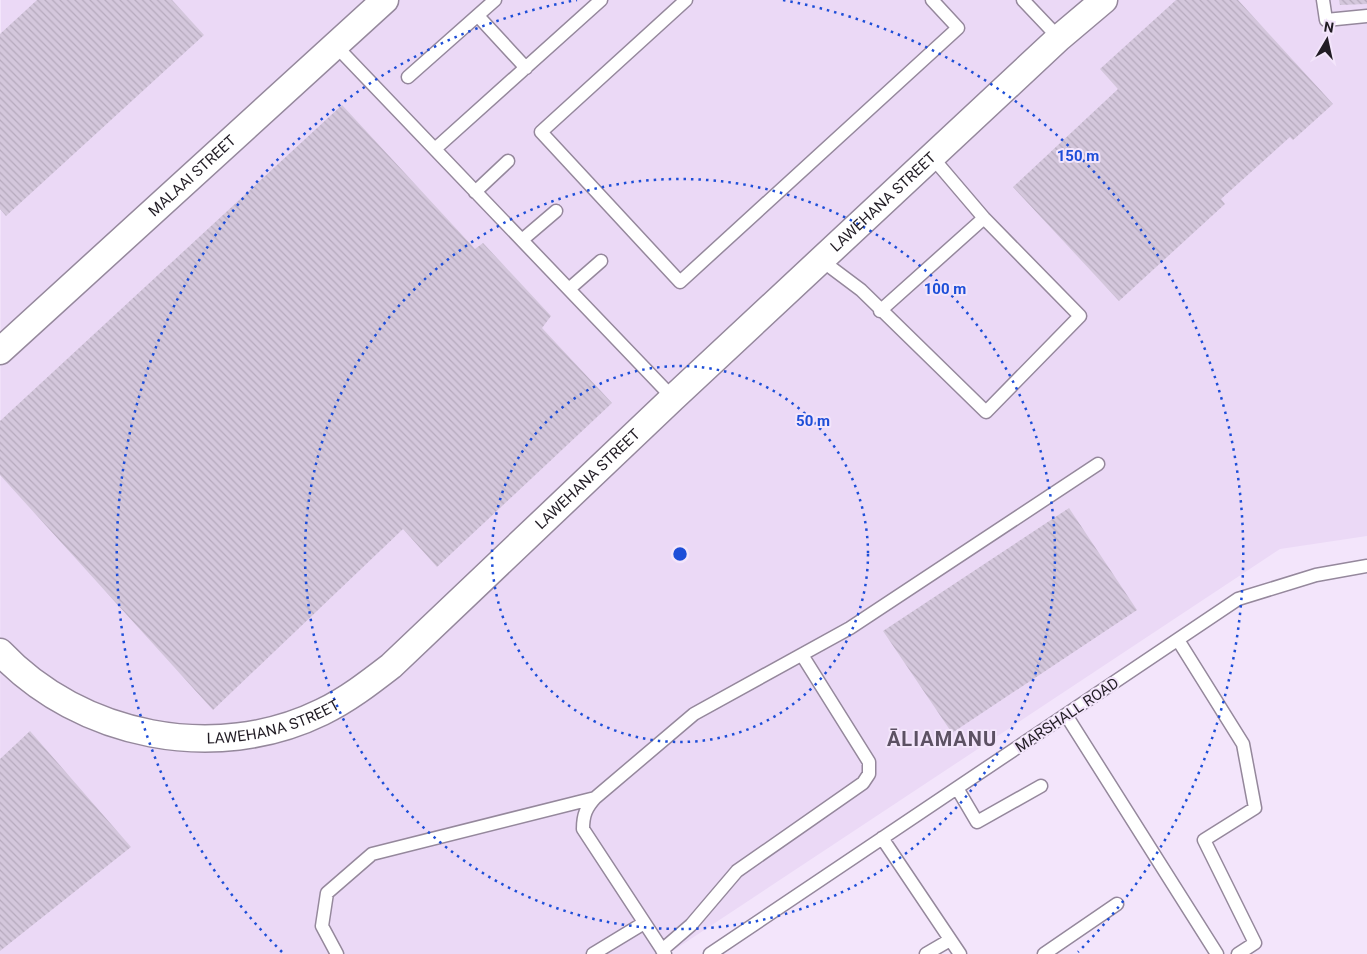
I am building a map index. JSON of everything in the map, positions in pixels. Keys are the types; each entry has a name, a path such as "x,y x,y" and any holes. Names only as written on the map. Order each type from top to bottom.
{"street":[{"name":"MALAAI STREET","path":"0,351 385,0"},
{"name":"LAWEHANA STREET","path":"0,652 38,685 74,708 114,724 154,735 197,739 240,737 281,728 321,713 358,692 391,666 673,398 1059,38 1104,0"}],"lane":[{"path":"408,77 495,0"},
{"path":"435,149 602,0"},
{"path":"686,0 542,132 680,282 958,28 932,0"},
{"path":"1323,0 1326,20 1367,16"},
{"path":"1026,1 1059,38"},
{"path":"478,16 526,68"},
{"path":"335,45 673,398"},
{"path":"821,260 861,290 880,311 986,412 1080,316 984,218 932,157"},
{"path":"475,192 508,161"},
{"path":"522,240 556,211"},
{"path":"880,311 984,218"},
{"path":"569,289 600,261"},
{"path":"802,655 870,762 869,774 864,783 737,870 691,925 664,952 583,829 583,816 587,807 595,798 694,714 850,628 1098,464"},
{"name":"MARSHALL ROAD","path":"710,954 1238,599 1316,575 1367,566"},
{"path":"1178,640 1243,744 1255,808 1204,840 1255,943 1238,954"},
{"path":"1066,715 1217,954"},
{"path":"957,788 977,822 1041,786"},
{"path":"337,954 322,926 327,893 372,854 595,798"},
{"path":"882,838 960,954"},
{"path":"1044,954 1116,904"},
{"path":"594,954 644,923"},
{"path":"926,954 950,940"}],"shaded area":[{"path":"1,0 1367,0 1367,536 1280,549 668,954 0,954"}],"building":[{"path":"37,0 172,0 204,35 6,216 0,209 0,34"},
{"path":"1176,0 1238,0 1333,104 1293,140 1290,137 1221,199 1225,204 1119,301 1013,187 1118,89 1100,69"},
{"path":"1339,0 1367,0 1367,4 1340,5"},
{"path":"342,105 475,249 483,243 551,316 542,328 612,403 437,567 403,529 213,710 0,475 0,421"},
{"path":"1069,508 1137,610 952,733 883,631"},
{"path":"30,731 131,847 0,951 0,759"}],"district":[{"name":"ĀLIAMANU","path":"942,739"}]}
